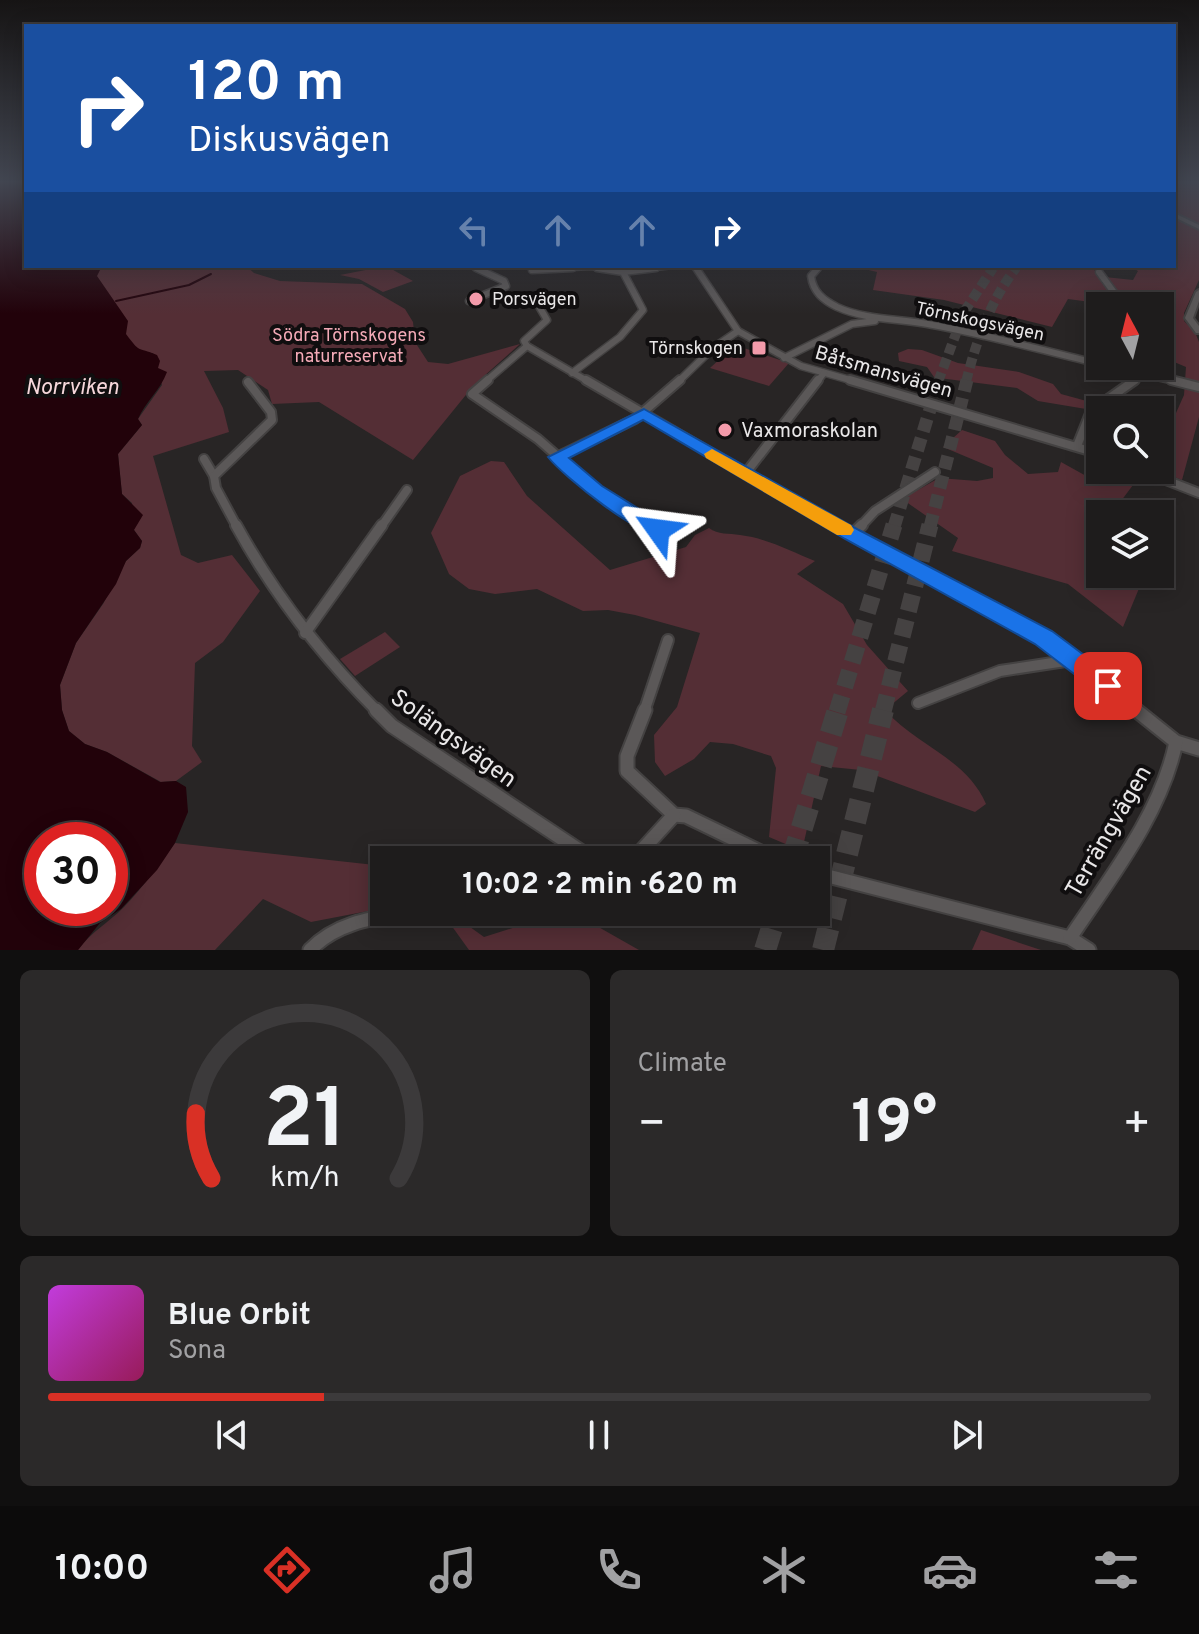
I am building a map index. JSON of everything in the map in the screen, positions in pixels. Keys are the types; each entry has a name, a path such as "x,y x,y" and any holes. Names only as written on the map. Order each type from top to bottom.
{"street":[{"path":"469,301 506,286 504,281 476,268"},
{"path":"532,270 571,268"},
{"path":"597,268 623,272 656,268"},
{"name":"Båtsmansvägen","path":"696,268 738,331 784,358 824,373 1086,449"},
{"name":"Törnskogsvägen","path":"818,268 811,276 812,286 823,298 853,313 887,321 922,323 1086,361"},
{"path":"572,373 637,322 643,310 623,272"},
{"path":"1099,272 1114,292"},
{"path":"1199,292 1189,318 1199,331"},
{"path":"537,303 547,320 524,341 527,346 852,535 1034,632 1073,659 1176,742 1199,749"},
{"path":"852,324 853,313"},
{"path":"784,358 852,324 887,321"},
{"path":"557,457 644,413 688,375 705,355 738,331"},
{"path":"527,346 500,366 472,394 538,439 596,490 658,530"},
{"path":"745,474 824,373"},
{"path":"1174,379 1199,387"},
{"path":"1077,446 1091,411 1131,380"},
{"path":"214,476 272,420 271,412 248,382"},
{"name":"Solängsvägen","path":"204,459 214,476 216,488 262,572 331,665 392,726 572,846"},
{"path":"852,535 906,488 935,472"},
{"path":"1174,483 1199,493"},
{"path":"305,633 407,490"},
{"path":"668,640 658,678 625,764 627,771 674,815 686,816 748,846"},
{"path":"918,703 1000,671 1073,659"},
{"name":"Terrängvägen","path":"1070,938 1136,834 1175,757 1176,742"},
{"path":"646,846 674,815"},
{"path":"830,877 1070,938 1089,950"},
{"path":"310,950 320,937 341,927 370,921"}],"green space":[{"path":"1176,225 1199,225 1199,280 1184,313 1184,321 1195,332 1199,342 1199,417 1182,480 1174,477 1174,418 1184,395 1186,367 1174,362 1174,292 1086,292 1086,301 1068,299 1052,327 944,300 873,290 877,272 860,268 1091,268 1105,277 1133,280 1138,271 1133,268 1176,268"},
{"name":"Södra Törnskogens naturreservat","path":"75,268 248,268 254,273 280,281 362,284 405,309 413,322 415,342 428,362 448,364 520,344 474,385 413,460 319,402 272,404 268,390 238,370 204,371 223,408 229,432 153,456 181,555 198,563 232,555 260,591 223,642 195,663 192,746 202,762 176,781 161,782 107,752 85,744 69,731 62,710 60,685 76,643 103,604 126,561 140,548 142,541 134,530 132,503 122,494 118,454 142,425 138,419 162,385 153,353 86,354"},
{"path":"390,268 413,281 383,292 359,279 340,275"},
{"path":"734,346 789,363 769,386 710,368"},
{"path":"908,349 922,350 958,363 1019,372 1053,384 1061,394 1086,401 1086,409 1038,401 1017,388 934,377 927,367 899,361 898,353"},
{"path":"962,430 995,441 1005,455 1028,474 1058,472 1061,462 1086,476 1086,484 1133,485 1122,500 1086,500 1086,588 1139,588 1123,627 1068,584 952,551 958,538 902,499 939,478 977,481 993,478 993,468 943,447"},
{"path":"491,461 504,462 527,496 610,570 686,547 695,535 709,528 720,533 759,539 815,561 797,574 843,604 867,645 908,691 885,710 967,775 986,804 975,812 861,770 821,766 803,846 790,846 769,837 776,768 771,756 733,744 710,742 694,759 665,776 655,762 654,735 677,707 700,633 635,615 608,610 583,611 537,589 495,594 469,589 449,574 431,533 460,476"},
{"path":"385,632 400,647 355,676 340,659"},
{"path":"175,843 370,864 370,911 311,922 263,899 215,950 78,950 103,926 128,926 128,902"},
{"path":"452,926 469,926 484,937 519,926 597,926 639,950 469,950"},
{"path":"981,930 1041,950 972,950"}],"water":[{"name":"Norrviken","path":"0,225 24,225 24,268 101,268 97,276 128,321 126,334 137,347 157,355 160,361 158,368 167,372 138,419 142,425 118,454 122,494 143,515 134,530 142,541 140,548 126,561 116,584 76,643 60,685 62,710 69,731 85,744 107,752 160,782 176,781 186,787 188,812 175,843 157,870 128,901 128,822 24,822 24,926 98,926 78,950 0,950"}],"waterway":[{"path":"116,301 189,285 211,274"}],"tunnel":[{"path":"938,382 964,312 993,268"},
{"path":"966,382 985,322 1016,268"},
{"path":"894,527 939,380"},
{"path":"930,527 967,380"},
{"path":"837,712 894,525"},
{"path":"883,712 930,525"},
{"path":"796,846 838,710"},
{"path":"823,950 883,710"},
{"path":"765,950 773,926"}],"slow traffic":[{"path":"712,454 844,530"}],"place":[{"name":"Porsvägen","path":"476,299"},
{"name":"Törnskogen","path":"759,348"},
{"name":"Vaxmoraskolan","path":"725,430"}],"route":[{"path":"658,530 596,490 557,457 644,413 852,535 1043,638 1108,686"}]}
